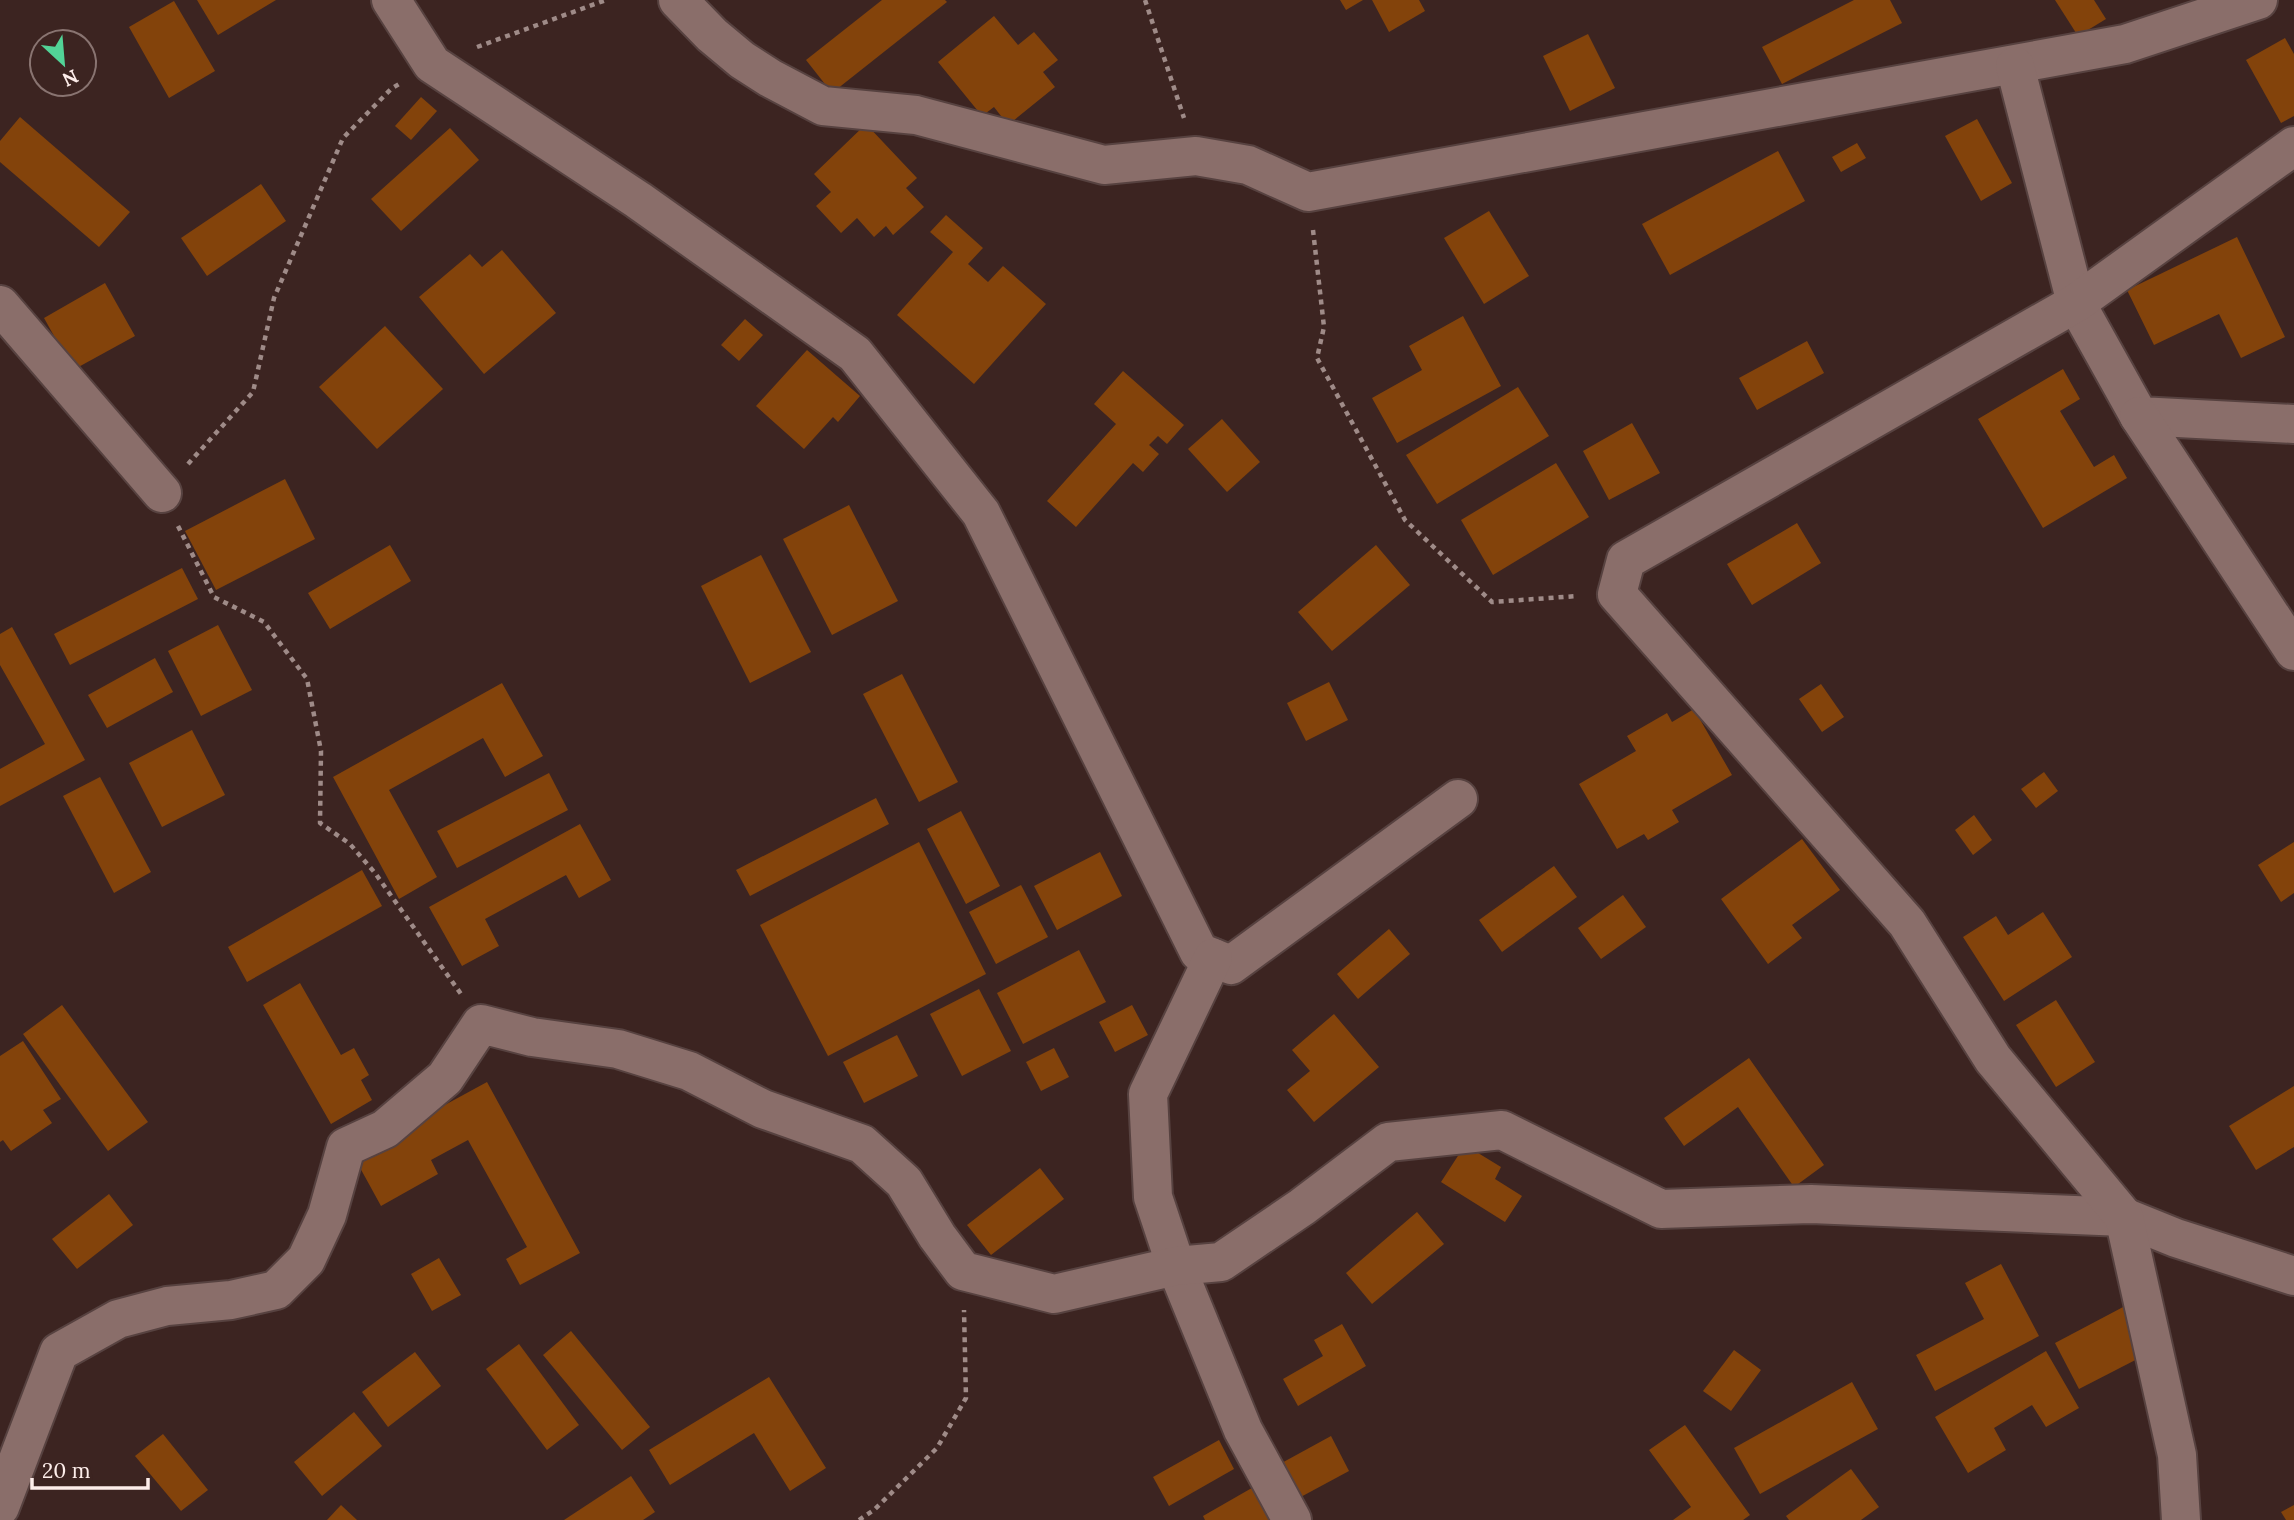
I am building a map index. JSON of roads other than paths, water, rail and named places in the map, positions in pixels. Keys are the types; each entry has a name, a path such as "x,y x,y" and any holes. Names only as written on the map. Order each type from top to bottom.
{"street":[{"path":"391,0 432,64 638,200 855,354 981,513 1199,952 1231,965 1458,799"},
{"path":"678,0 712,35 742,60 823,106 916,115 1104,165 1196,156 1248,165 1308,192 2125,44 2258,0"},
{"path":"2015,66 2076,303 2139,416 2294,651"},
{"path":"2181,1520 2177,1455 2124,1217 1993,1059 1907,923 1617,594 1626,560 2076,303 2294,146"},
{"path":"0,304 162,493"},
{"path":"2139,416 2294,424"},
{"path":"1213,958 1148,1094 1153,1197 1176,1266 1243,1430 1292,1520"},
{"path":"0,1507 59,1352 118,1320 167,1306 231,1300 276,1290 306,1260 327,1215 346,1147 385,1129 445,1078 481,1024 532,1037 618,1049 642,1056 689,1072 763,1109 862,1144 904,1182 937,1236 963,1271 1054,1294 1176,1266 1221,1262 1302,1207 1388,1142 1502,1130 1661,1209 1811,1204 2124,1217 2176,1238 2294,1276"}]}
